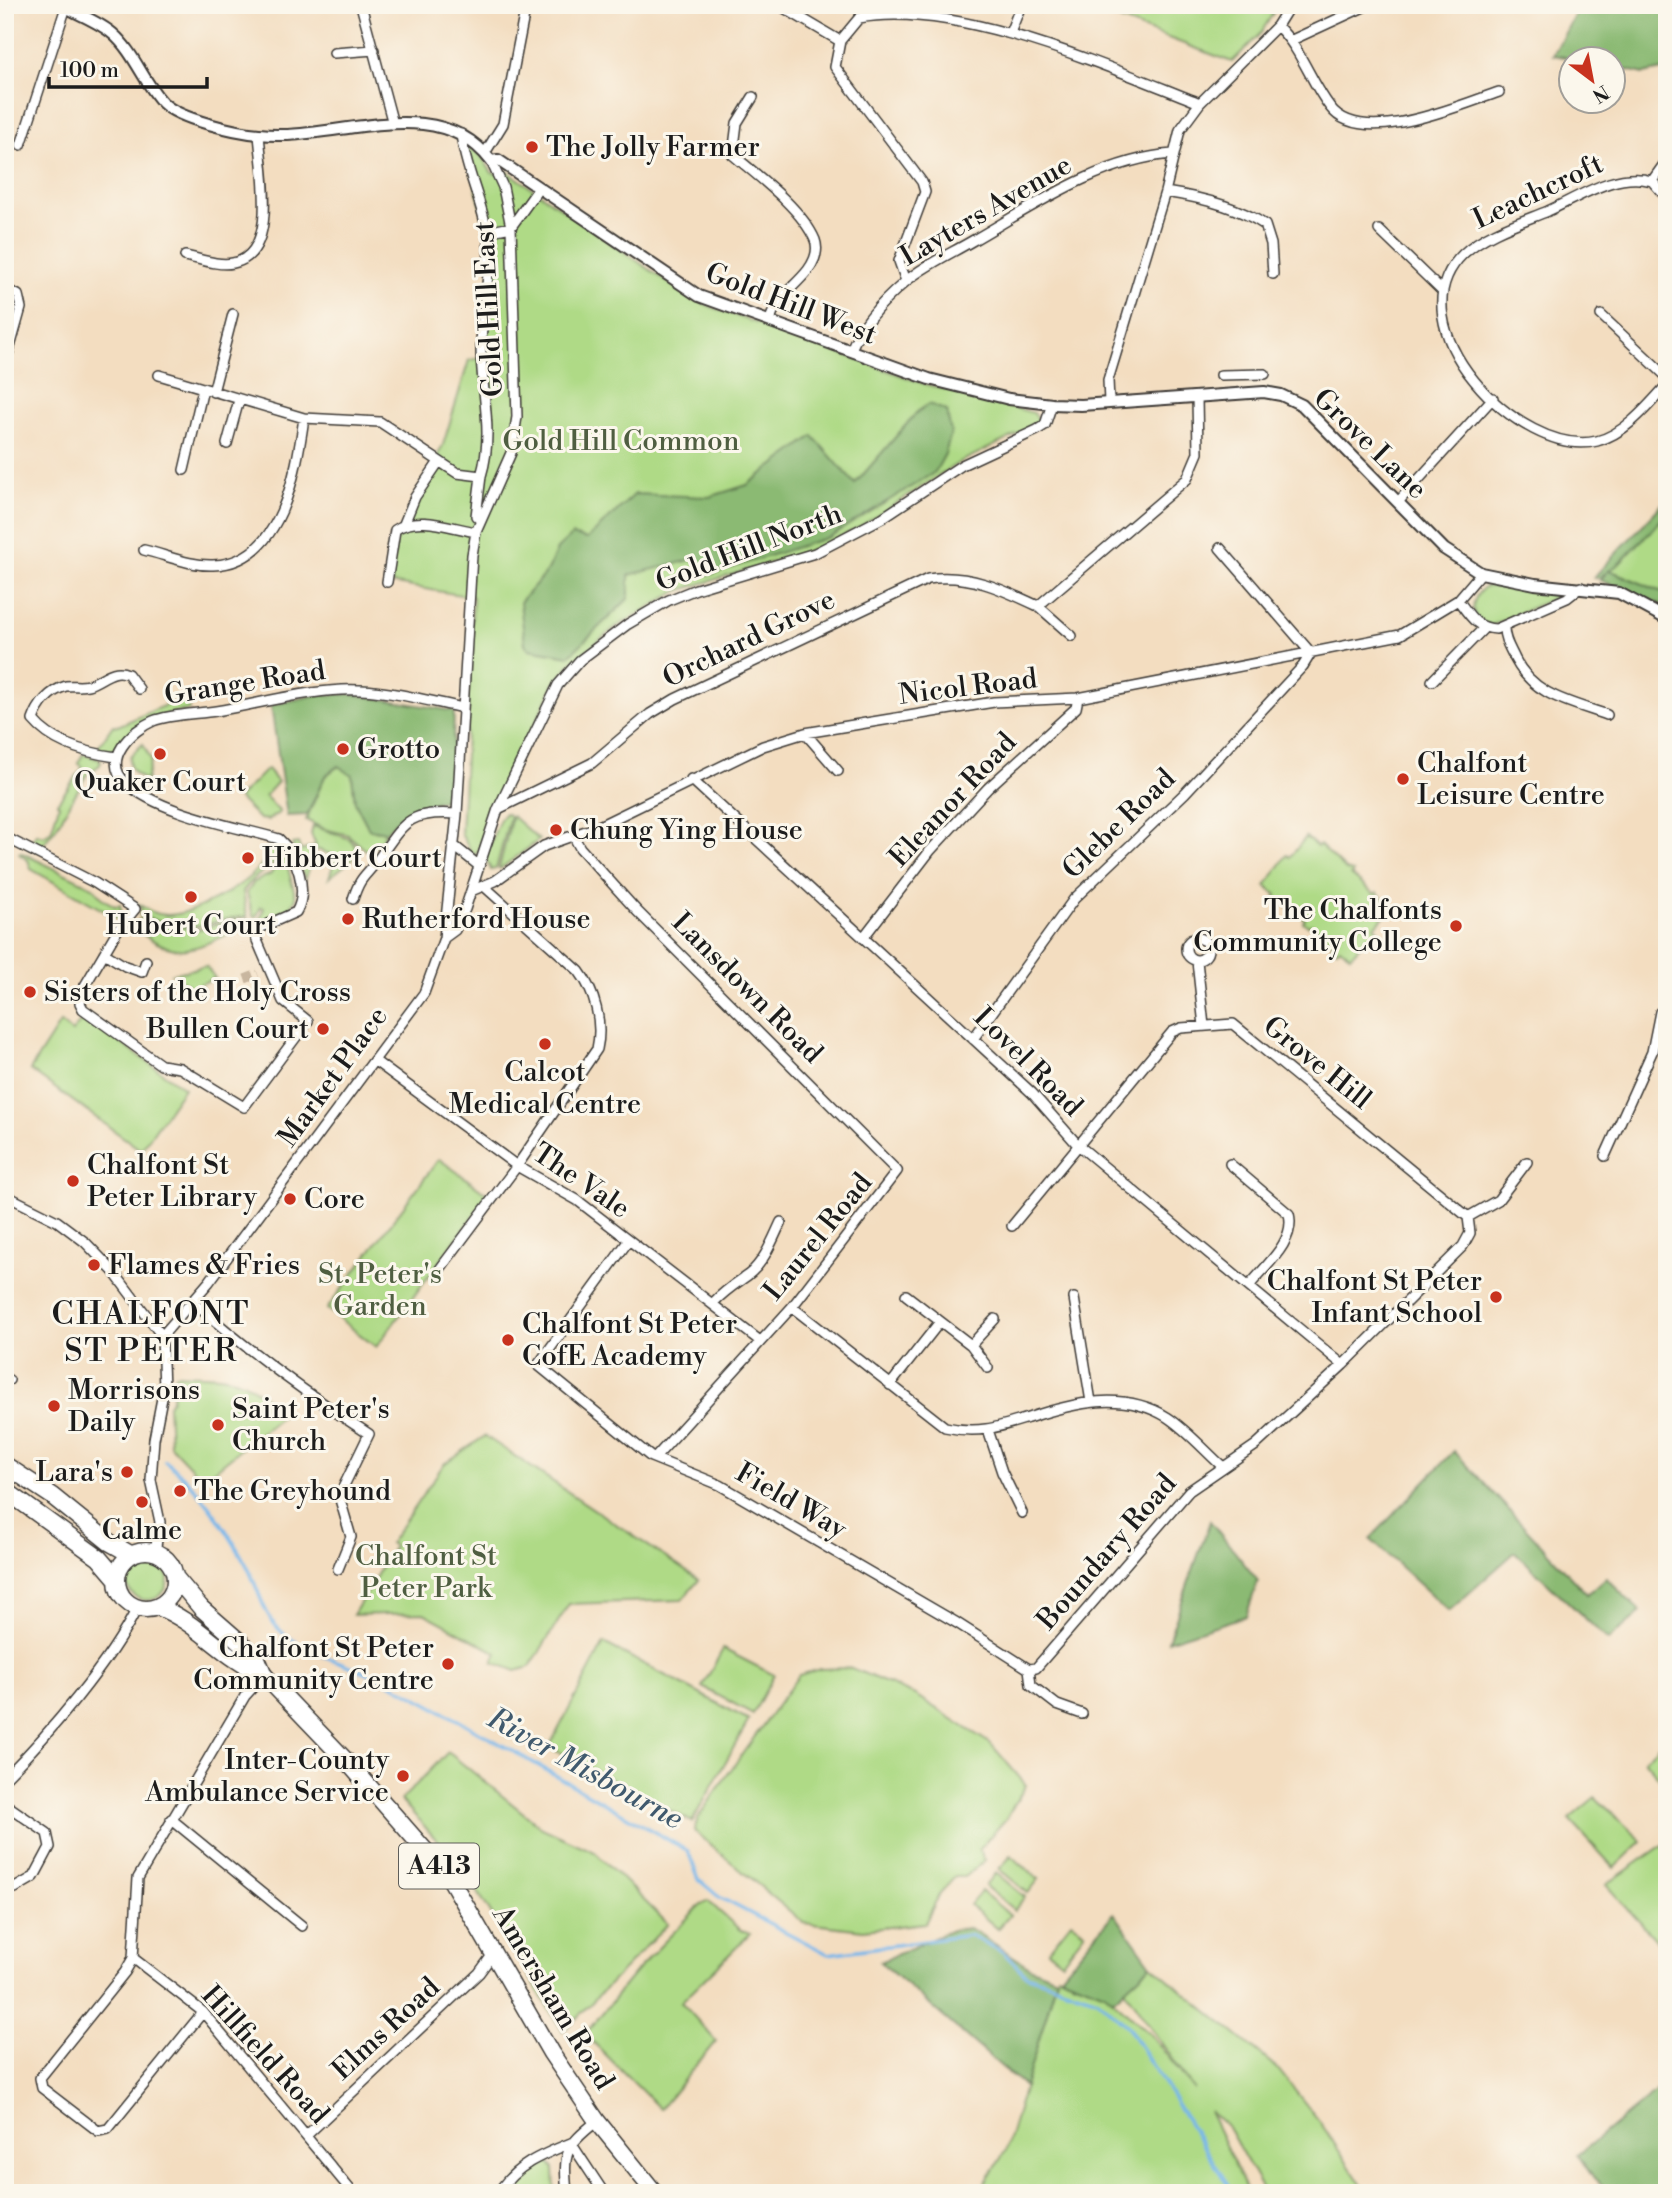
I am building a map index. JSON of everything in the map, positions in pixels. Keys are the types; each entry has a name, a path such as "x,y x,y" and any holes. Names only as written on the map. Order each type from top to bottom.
{"highway":[{"path":"5,1465 52,1496 109,1542 132,1555 155,1552"},
{"path":"5,1490 99,1558 117,1578 122,1596 137,1608 158,1606 172,1594 175,1577"},
{"name":"A413","path":"155,1552 169,1561 175,1577"},
{"path":"117,1578 119,1569 132,1555"},
{"name":"Amersham Road","path":"175,1577 201,1608 256,1656 264,1675 352,1767 451,1880 551,2053 597,2121 655,2193"},
{"name":"Amersham Road","path":"158,1606 183,1618 245,1668 264,1675"}],"street":[{"path":"361,5 393,124"},
{"path":"488,157 503,124 526,5"},
{"path":"779,5 840,41"},
{"path":"1010,33 1021,5"},
{"path":"1109,402 1108,380 1165,192 1172,154 1180,130 1200,103 1276,26 1290,5"},
{"path":"1292,40 1368,5"},
{"path":"21,145 64,6 113,34 164,104 190,118 259,134 317,134 393,124 434,125 461,134"},
{"path":"906,281 899,261 922,206 925,192 922,182 835,67 840,41 852,23 868,15 945,15 965,18 1200,103"},
{"path":"1276,26 1292,40 1312,80 1332,111 1364,126 1403,123 1499,92"},
{"path":"334,53 374,50"},
{"path":"753,97 737,123 733,155 794,212 815,241 817,251 807,271 781,297 770,321"},
{"path":"185,256 222,264 237,262 257,247 264,217 259,134"},
{"name":"Gold Hill West","path":"461,134 488,157 498,160 699,296 929,379 1009,399 1052,404 1109,402"},
{"name":"Gold Hill East","path":"461,134 486,232 490,273 482,317 481,348 489,424 488,452 481,476 476,516 480,520"},
{"name":"Layters Avenue","path":"851,350 868,320 906,281 1084,180 1172,154"},
{"name":"Gold Hill East","path":"444,938 457,814 470,578 476,532 505,470 515,436 517,407 511,227 502,187 488,157"},
{"path":"1667,160 1652,181 1667,198"},
{"name":"Leachcroft","path":"1652,181 1622,178 1488,238 1462,255 1443,292 1440,314 1450,343 1464,369 1510,414 1544,433 1567,440 1594,442 1627,425 1667,385"},
{"path":"486,232 511,227 539,188"},
{"path":"1165,192 1233,210 1265,225 1271,244 1273,274"},
{"path":"1379,230 1443,292"},
{"path":"5,289 18,295 21,308 5,365"},
{"path":"213,392 233,314"},
{"path":"1601,315 1667,377"},
{"path":"1221,375 1265,374"},
{"path":"159,375 304,418 380,422 438,463 457,473 481,476 505,470"},
{"path":"1238,376 1240,393"},
{"path":"184,470 203,389"},
{"name":"Grove Lane","path":"1109,402 1240,393 1281,395 1302,405 1444,548 1480,573 1503,580 1619,593 1667,619"},
{"path":"1038,606 1187,479 1198,453 1197,397"},
{"path":"1398,502 1493,398"},
{"path":"228,444 239,400"},
{"name":"Gold Hill North","path":"444,938 455,930 498,809 558,685 580,660 649,611 696,589 816,553 849,537 962,465 1045,425 1052,404"},
{"path":"145,550 212,565 246,557 261,546 282,508 300,449 304,418"},
{"path":"404,524 415,498 438,463"},
{"path":"387,582 395,530 404,524 426,523 476,532"},
{"path":"1220,548 1311,653"},
{"name":"Nicol Road","path":"471,891 485,887 534,851 574,837 763,746 805,733 994,702 1078,698 1400,635 1458,600 1480,573"},
{"name":"Orchard Grove","path":"498,809 592,763 650,714 675,699 928,579 948,576 992,584 1038,606 1072,636"},
{"path":"1458,600 1473,621 1484,628 1504,628 1567,598 1581,587"},
{"path":"1432,681 1484,628"},
{"path":"1504,628 1504,637 1522,673 1535,687 1549,695 1607,715"},
{"name":"Glebe Road","path":"973,1039 1074,900 1185,793 1303,666 1311,653"},
{"path":"5,837 95,883 132,906 133,913 124,921 79,996 83,1009 161,1065 180,1068 244,1107 308,1021 283,1001 253,932 289,917 300,905 302,885 284,844 279,839 173,808 151,798 124,782 116,757 86,754 40,728 33,720 37,709 48,695 65,686 87,685 114,672 128,674 139,689"},
{"name":"Grange Road","path":"116,757 125,742 153,721 306,693 344,690 392,693 463,708"},
{"name":"Eleanor Road","path":"863,938 930,851 988,788 1076,708 1078,698"},
{"path":"805,733 838,771"},
{"name":"Lovel Road","path":"691,779 1032,1093 1077,1144 1250,1285 1343,1365"},
{"path":"353,899 360,877 376,862 406,822 427,812 457,814"},
{"name":"Lansdown Road","path":"574,837 580,848 637,911 894,1165"},
{"path":"453,845 478,865"},
{"path":"440,1269 517,1166 597,1049 599,1023 589,988 579,971 485,887"},
{"name":"Market Place","path":"162,1336 193,1302 424,993 444,938"},
{"path":"104,953 125,966 142,972 146,961"},
{"path":"1197,961 1204,1026"},
{"path":"1605,1156 1652,1052 1660,1012 1667,1008"},
{"name":"Grove Hill","path":"1012,1226 1172,1031 1233,1024 1468,1217"},
{"name":"The Vale","path":"374,1061 517,1166 577,1200 760,1341"},
{"path":"1468,1217 1498,1200 1527,1162"},
{"path":"1230,1164 1289,1214 1291,1223 1289,1236 1250,1285"},
{"name":"Laurel Road","path":"655,1458 792,1307 894,1177 894,1165"},
{"path":"5,1195 57,1222 85,1242 113,1271 162,1336 164,1388 154,1439 151,1480 160,1522 155,1552"},
{"name":"Boundary Road","path":"1028,1669 1036,1668 1189,1490 1256,1445 1343,1365 1462,1246 1470,1233 1468,1217"},
{"path":"713,1303 730,1285 750,1274 771,1245 781,1222"},
{"name":"Field Way","path":"629,1240 538,1365 655,1458 720,1485 957,1623 1028,1669"},
{"path":"906,1295 971,1345 988,1368"},
{"path":"1074,1298 1091,1402"},
{"path":"193,1302 292,1383 369,1434 339,1496 351,1537 338,1569"},
{"path":"792,1307 945,1427 970,1433 1091,1402 1127,1400 1167,1417 1223,1467"},
{"path":"971,1345 995,1319"},
{"path":"890,1385 939,1323"},
{"path":"988,1430 1002,1472 1022,1513"},
{"path":"5,1778 38,1745 126,1630 137,1608"},
{"path":"1028,1669 1031,1685 1057,1705 1082,1714"},
{"path":"203,2012 108,2129 98,2131 42,2088 40,2078 133,1958 138,1878 245,1696 264,1675"},
{"path":"5,1804 47,1833 50,1847 34,1877 15,1888"},
{"path":"171,1819 302,1926"},
{"name":"Elms Road","path":"307,2135 479,1973 493,1954"},
{"name":"Hillfield Road","path":"133,1958 203,2012 353,2193"},
{"path":"498,2193 509,2176 536,2157 571,2143 597,2121"},
{"path":"567,2193 565,2167 571,2143"},
{"path":"571,2143 604,2193"}],"green space":[{"path":"1098,5 1278,5 1261,33 1232,62 1104,14"},
{"path":"1580,5 1667,5 1667,69 1644,74 1626,70 1626,46 1558,46"},
{"name":"Gold Hill Common","path":"466,148 480,154 492,173 503,174 507,171 685,294 712,307 925,384 1034,413 1039,420 1035,426 960,462 858,528 818,548 678,591 616,627 571,663 554,684 493,812 477,853 473,855 461,834 473,597 389,583 396,538 443,445 469,360 483,358 494,274 492,250"},
{"path":"929,404 947,411 951,433 945,454 935,472 829,537 709,575 695,559 629,575 629,598 569,656 529,649 525,644 520,602 548,570 557,549 572,535 587,539 635,494 709,497 747,485 813,436 855,484 917,412"},
{"path":"1667,499 1667,514 1619,564 1598,578 1594,577"},
{"path":"1667,513 1667,594 1609,570 1619,564"},
{"path":"1609,570 1667,594 1667,607 1600,580"},
{"path":"1486,586 1561,595 1493,625 1479,620 1473,610 1476,597"},
{"path":"351,694 454,711 451,797 408,813 386,832 369,829 355,802 352,775 338,766 325,776 307,815 287,816 271,705 316,695"},
{"path":"188,701 189,710 168,714 138,727 115,750 96,750 113,725 118,726 168,704"},
{"path":"143,744 151,760 146,781 133,772 129,761 130,756"},
{"path":"83,754 101,760 100,765 87,774 56,828 38,851 28,846 36,834 44,836 51,831 59,805 57,803 83,767 78,763"},
{"path":"339,766 352,775 355,802 369,829 386,832 378,845 366,850 348,835 324,829 306,820 325,776"},
{"path":"267,769 278,782 265,796 280,812 268,820 259,819 238,798"},
{"path":"505,813 510,816 496,869 491,870 485,857"},
{"path":"512,816 539,840 500,869 499,868"},
{"path":"313,826 350,839 360,853 329,878 336,856 316,849 305,880 292,844 298,843 301,851 316,846 311,834"},
{"path":"1306,837 1317,847 1320,845 1346,870 1353,872 1351,875 1374,894 1377,892 1391,908 1375,927 1378,930 1370,939 1367,937 1351,956 1340,947 1337,950 1331,946 1333,942 1311,924 1308,926 1303,922 1305,919 1275,898 1277,895 1266,886 1287,855 1290,857"},
{"path":"269,845 277,850 273,864 252,880 243,891 247,917 192,926 139,915 141,909 137,903 155,913 167,915 191,910 218,898 253,873 264,861"},
{"path":"20,852 93,887 103,899 115,906 120,905 122,917 120,920 31,869 28,860 19,854"},
{"path":"281,853 284,853 296,898 289,911 259,924 264,908 261,907 256,917 253,916 247,893 254,882 271,874"},
{"path":"140,919 196,929 242,920 249,920 254,926 246,930 246,933 241,929 196,947 174,949 148,938 131,926"},
{"path":"206,966 215,978 200,984 203,991 199,992 172,974"},
{"path":"84,1017 184,1088 141,1150 30,1070 60,1023 72,1032"},
{"name":"St. Peter's Garden","path":"439,1159 489,1195 376,1347 327,1309"},
{"path":"175,1374 235,1379 256,1390 284,1414 203,1480 170,1445 168,1405 172,1399"},
{"name":"Chalfont St Peter Park","path":"485,1436 699,1580 682,1600 569,1604 530,1667 516,1671 493,1662 497,1653 424,1613 353,1615 394,1546 390,1543 444,1464"},
{"path":"1454,1451 1587,1594 1606,1578 1641,1612 1608,1640 1515,1552 1449,1611 1370,1539"},
{"path":"1210,1521 1258,1581 1246,1616 1168,1641"},
{"path":"147,1558 162,1564 168,1579 162,1594 147,1600 132,1594 126,1579 132,1564"},
{"path":"604,1643 749,1720 692,1822 549,1747"},
{"path":"723,1649 774,1675 753,1714 702,1687"},
{"path":"851,1668 915,1695 991,1744 1026,1785 1005,1820 979,1849 985,1860 965,1877 955,1877 940,1893 925,1923 863,1930 804,1923 694,1831 698,1818 799,1675 820,1669"},
{"path":"1667,1737 1667,1787 1644,1760"},
{"path":"448,1752 542,1828 595,1852 668,1924 563,2032 467,1874 401,1800"},
{"path":"1595,1797 1642,1841 1614,1868 1569,1819"},
{"path":"1667,1842 1667,1952 1606,1885"},
{"path":"1011,1856 1039,1879 1028,1893 999,1869"},
{"path":"996,1873 1025,1897 1014,1910 985,1886"},
{"path":"981,1891 1010,1915 998,1929 970,1905"},
{"path":"708,1901 740,1930 750,1934 681,2002 716,2041 660,2109 585,2034 639,1968 701,1904"},
{"path":"1114,1913 1151,1965 1113,2000 1105,1993 1061,1976"},
{"path":"1071,1922 1085,1932 1062,1962 1048,1951"},
{"path":"970,1928 1031,1968 1057,1978 1025,2087 880,1962 952,1930"},
{"path":"1151,1965 1277,2068 1320,2122 1367,2193 1265,2193 1227,2126 1209,2111 1248,2193 979,2193 1006,2150 1058,1975 1105,1993 1152,2036 1194,2090 1124,1989"},
{"path":"1667,2082 1667,2193 1610,2193 1594,2179 1578,2155"},
{"path":"547,2161 554,2169 555,2193 508,2193 523,2173"}],"waterway":[{"name":"River Misbourne","path":"165,1461 189,1482 220,1521 246,1564 270,1618 283,1633 321,1655 375,1676 426,1702 688,1851 699,1880 719,1897 828,1954 970,1935 1003,1952 1026,1975 1097,1999 1128,2027 1233,2193"}],"tunnel":[{"path":"245,979 258,974"}],"place":[{"name":"The Jolly Farmer","path":"532,147"},
{"name":"Grotto","path":"343,749"},
{"name":"Quaker Court","path":"160,754"},
{"name":"Chalfont Leisure Centre","path":"1403,779"},
{"name":"Chung Ying House","path":"556,830"},
{"name":"Hibbert Court","path":"248,858"},
{"name":"Hubert Court","path":"191,897"},
{"name":"Rutherford House","path":"348,919"},
{"name":"The Chalfonts Community College","path":"1456,926"},
{"name":"Sisters of the Holy Cross","path":"30,992"},
{"name":"Bullen Court","path":"323,1029"},
{"name":"Calcot Medical Centre","path":"545,1044"},
{"name":"Chalfont St Peter Library","path":"73,1181"},
{"name":"Core","path":"290,1199"},
{"name":"Flames & Fries","path":"94,1265"},
{"name":"Chalfont St Peter Infant School","path":"1496,1297"},
{"name":"Chalfont St Peter CofE Academy","path":"508,1340"},
{"name":"Morrisons Daily","path":"54,1406"},
{"name":"Saint Peter's Church","path":"218,1425"},
{"name":"Lara's","path":"127,1472"},
{"name":"The Greyhound","path":"180,1491"},
{"name":"Calme","path":"142,1502"},
{"name":"Chalfont St Peter Community Centre","path":"448,1664"},
{"name":"Inter-County Ambulance Service","path":"403,1776"}],"district":[{"name":"CHALFONT ST PETER","path":"151,1332"}]}
